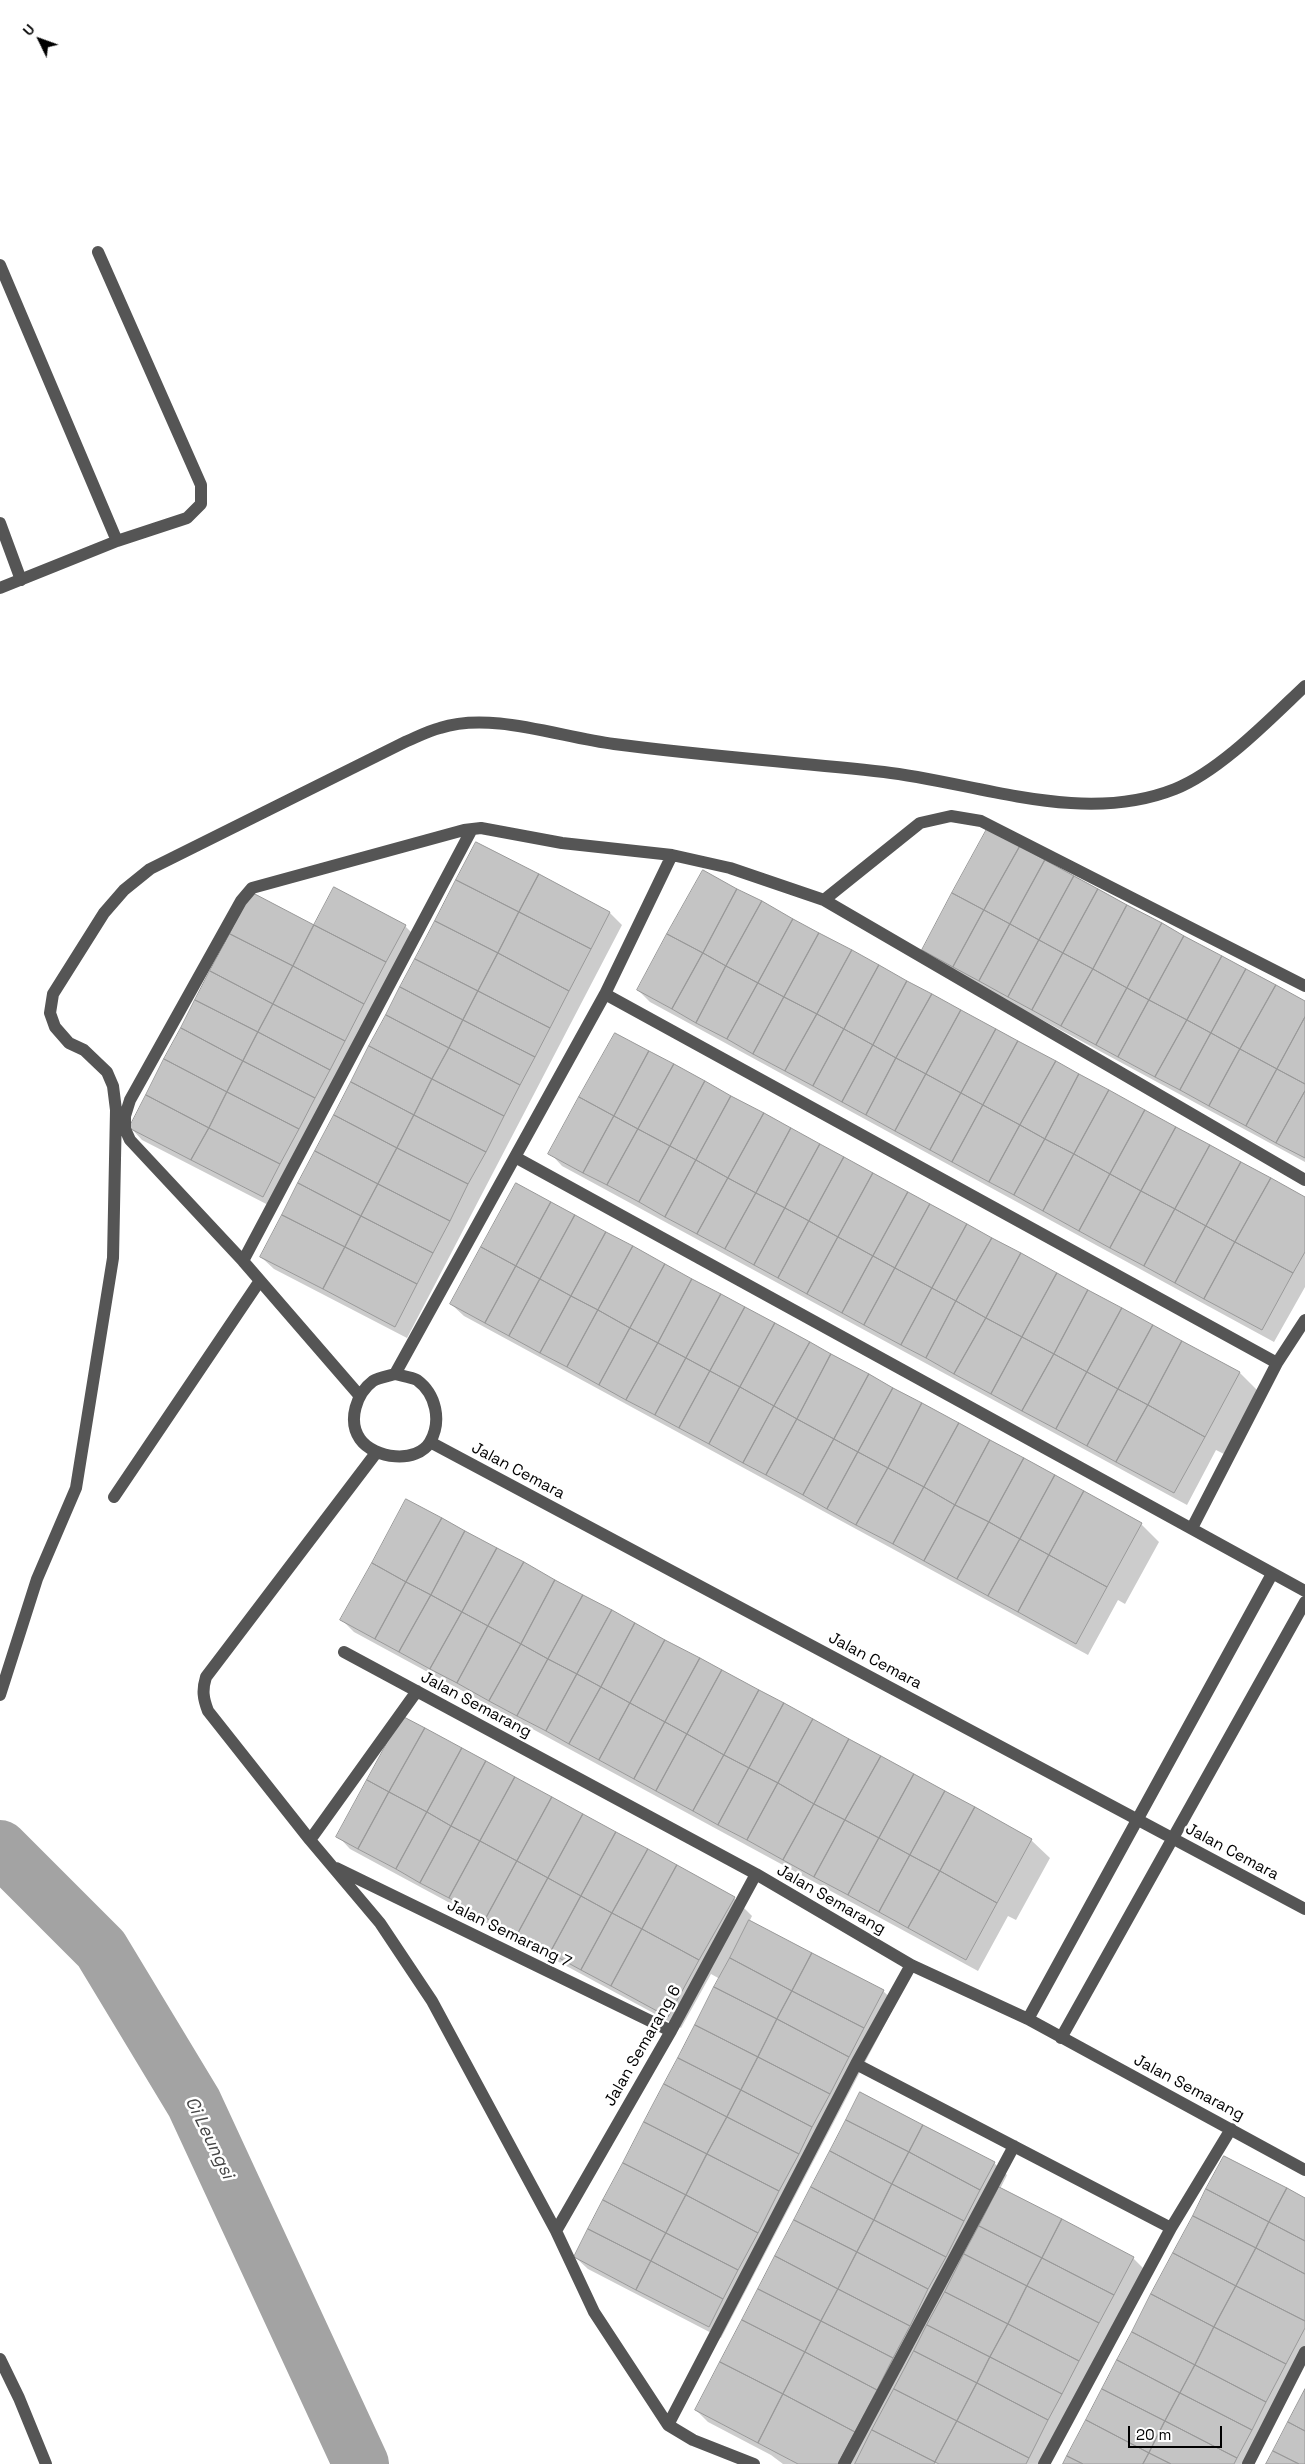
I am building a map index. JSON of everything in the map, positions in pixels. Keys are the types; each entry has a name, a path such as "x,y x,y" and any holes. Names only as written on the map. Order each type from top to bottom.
{"street":[{"path":"0,588 117,541 187,518 201,504 201,485 98,252"},
{"path":"0,265 117,541"},
{"path":"0,522 22,580"},
{"path":"0,1695 37,1579 76,1488 113,1258 116,1110 113,1086 107,1072 99,1062 84,1050 69,1043 55,1026 50,1013 53,994 104,913 124,890 150,869 405,742 442,727 478,723 509,724 612,744 887,772 1042,799 1079,803 1126,802 1176,789 1206,771 1248,740 1305,686"},
{"path":"824,900 920,823 936,818 959,817 981,821 1305,986"},
{"path":"359,1395 259,1282 243,1261 130,1140 125,1129 125,1116 130,1100 241,901 252,888 472,829 481,828 562,843 672,855 730,868 824,900 1305,1180"},
{"path":"243,1261 472,829"},
{"path":"395,1374 605,994 672,855"},
{"path":"605,994 1276,1363"},
{"path":"515,1157 1305,1591"},
{"path":"114,1498 259,1282"},
{"path":"1192,1528 1276,1363 1305,1320"},
{"path":"395,1374 416,1380 432,1394 437,1415 430,1442 418,1451 397,1458 376,1453 360,1438 354,1417 359,1395 374,1380 395,1374"},
{"name":"Jalan Cemara","path":"430,1442 1305,1909"},
{"path":"376,1453 206,1677 203,1687 203,1700 208,1711 310,1840 380,1923 432,2001 556,2231 594,2312 668,2425 687,2437 754,2464"},
{"path":"1028,2020 1272,1574"},
{"path":"1061,2038 1305,1602"},
{"name":"Jalan Semarang","path":"344,1652 756,1874 911,1965 1028,2020 1305,2170"},
{"path":"310,1840 416,1691"},
{"name":"Jalan Semarang 7","path":"332,1866 671,2031"},
{"name":"Jalan Semarang 6","path":"556,2231 671,2031 756,1874"},
{"path":"668,2425 856,2064 911,1965"},
{"path":"856,2064 1171,2228"},
{"path":"1044,2464 1171,2228 1231,2129"},
{"path":"844,2464 1014,2146"},
{"path":"1248,2464 1305,2352"},
{"path":"0,2359 19,2398 46,2464"}],"building":[{"path":"987,829 1020,846 984,910 952,893"},
{"path":"476,842 539,874 519,912 456,880"},
{"path":"1020,846 1045,860 1010,924 984,910"},
{"path":"1045,860 1074,876 1039,940 1010,924"},
{"path":"703,870 737,889 703,953 667,934"},
{"path":"539,874 610,912 591,949 519,912"},
{"path":"1074,876 1098,889 1063,953 1039,940"},
{"path":"456,880 519,912 498,953 435,921"},
{"path":"334,887 406,925 386,962 314,925"},
{"path":"737,889 762,901 726,966 703,953"},
{"path":"1098,889 1127,905 1093,969 1063,953"},
{"path":"251,892 314,925 293,966 230,934"},
{"path":"952,893 984,910 953,967 922,950"},
{"path":"762,901 793,919 758,983 726,966"},
{"path":"1127,905 1162,923 1127,988 1093,969"},
{"path":"984,910 1010,924 979,981 953,967"},
{"path":"519,912 591,949 569,991 498,953"},
{"path":"793,919 819,933 784,997 758,983"},
{"path":"435,921 498,953 478,991 415,959"},
{"path":"1162,923 1184,936 1149,1000 1127,988"},
{"path":"1010,924 1039,940 1008,997 979,981"},
{"path":"314,925 386,962 364,1004 293,966"},
{"path":"819,933 852,950 817,1014 784,997"},
{"path":"230,934 293,966 273,1004 210,971"},
{"path":"667,934 703,953 672,1009 637,990"},
{"path":"1184,936 1222,956 1187,1020 1149,1000"},
{"path":"1039,940 1063,953 1032,1010 1008,997"},
{"path":"852,950 879,965 844,1029 817,1014"},
{"path":"498,953 569,991 550,1028 478,991"},
{"path":"703,953 726,966 696,1023 672,1009"},
{"path":"1063,953 1093,969 1061,1026 1032,1010"},
{"path":"1222,956 1246,969 1211,1033 1187,1020"},
{"path":"415,959 478,991 463,1020 400,987"},
{"path":"879,965 907,981 873,1045 844,1029"},
{"path":"293,966 364,1004 345,1041 273,1004"},
{"path":"726,966 758,983 727,1039 696,1023"},
{"path":"1093,969 1127,988 1096,1045 1061,1026"},
{"path":"1246,969 1276,985 1240,1049 1211,1033"},
{"path":"210,971 273,1004 258,1032 195,1000"},
{"path":"907,981 932,994 896,1058 873,1045"},
{"path":"758,983 784,997 753,1054 727,1039"},
{"path":"1276,985 1305,1001 1305,1017 1277,1069 1240,1049"},
{"path":"400,987 463,1020 449,1048 386,1015"},
{"path":"1127,988 1149,1000 1118,1057 1096,1045"},
{"path":"478,991 550,1028 535,1057 463,1020"},
{"path":"932,994 961,1010 926,1074 896,1058"},
{"path":"784,997 817,1014 785,1071 753,1054"},
{"path":"195,1000 258,1032 243,1061 181,1028"},
{"path":"1149,1000 1187,1020 1155,1077 1118,1057"},
{"path":"273,1004 345,1041 330,1070 258,1032"},
{"path":"961,1010 996,1029 961,1093 926,1074"},
{"path":"817,1014 844,1029 813,1086 785,1071"},
{"path":"386,1015 449,1048 432,1079 369,1046"},
{"path":"1305,1017 1305,1084 1277,1069"},
{"path":"463,1020 535,1057 520,1085 449,1048"},
{"path":"1187,1020 1211,1033 1180,1090 1155,1077"},
{"path":"181,1028 243,1061 227,1092 164,1059"},
{"path":"844,1029 873,1045 842,1102 813,1086"},
{"path":"996,1029 1018,1041 983,1105 961,1093"},
{"path":"258,1032 330,1070 315,1098 243,1061"},
{"path":"615,1033 649,1051 614,1116 579,1097"},
{"path":"1211,1033 1240,1049 1209,1106 1180,1090"},
{"path":"1018,1041 1056,1061 1020,1125 983,1105"},
{"path":"873,1045 896,1058 866,1115 842,1102"},
{"path":"369,1046 432,1079 414,1115 351,1082"},
{"path":"449,1048 520,1085 504,1116 432,1079"},
{"path":"1240,1049 1277,1069 1246,1126 1209,1106"},
{"path":"649,1051 674,1064 638,1129 614,1116"},
{"path":"896,1058 926,1074 895,1131 866,1115"},
{"path":"164,1059 227,1092 209,1128 146,1095"},
{"path":"243,1061 315,1098 299,1129 227,1092"},
{"path":"1056,1061 1079,1074 1045,1139 1020,1125"},
{"path":"674,1064 705,1081 670,1146 638,1129"},
{"path":"1277,1069 1305,1084 1305,1091 1276,1143 1246,1126"},
{"path":"926,1074 961,1093 930,1150 895,1131"},
{"path":"1079,1074 1109,1090 1074,1154 1045,1139"},
{"path":"432,1079 504,1116 486,1152 414,1115"},
{"path":"705,1081 731,1096 696,1160 670,1146"},
{"path":"351,1082 414,1115 397,1148 334,1115"},
{"path":"1109,1090 1145,1110 1110,1174 1074,1154"},
{"path":"1305,1091 1305,1158 1276,1143"},
{"path":"227,1092 299,1129 280,1164 209,1128"},
{"path":"961,1093 983,1105 952,1162 930,1150"},
{"path":"146,1095 209,1128 191,1160 129,1128"},
{"path":"731,1096 764,1113 728,1178 696,1160"},
{"path":"579,1097 614,1116 583,1173 548,1154"},
{"path":"983,1105 1020,1125 989,1182 952,1162"},
{"path":"1145,1110 1176,1127 1141,1191 1110,1174"},
{"path":"764,1113 791,1128 756,1193 728,1178"},
{"path":"334,1115 397,1148 378,1184 315,1151"},
{"path":"414,1115 486,1152 468,1184 397,1148"},
{"path":"614,1116 638,1129 607,1185 583,1173"},
{"path":"1020,1125 1045,1139 1014,1195 989,1182"},
{"path":"1176,1127 1210,1145 1175,1209 1141,1191"},
{"path":"209,1128 280,1164 263,1197 191,1160"},
{"path":"791,1128 820,1144 785,1208 756,1193"},
{"path":"638,1129 670,1146 639,1202 607,1185"},
{"path":"1045,1139 1074,1154 1043,1211 1014,1195"},
{"path":"820,1144 844,1157 809,1221 785,1208"},
{"path":"1210,1145 1241,1162 1206,1226 1175,1209"},
{"path":"670,1146 696,1160 665,1217 639,1202"},
{"path":"397,1148 468,1184 450,1221 378,1184"},
{"path":"315,1151 378,1184 361,1216 298,1183"},
{"path":"1074,1154 1110,1174 1079,1231 1043,1211"},
{"path":"844,1157 873,1173 838,1237 809,1221"},
{"path":"696,1160 728,1178 697,1234 665,1217"},
{"path":"1241,1162 1271,1178 1235,1242 1206,1226"},
{"path":"873,1173 908,1192 873,1256 838,1237"},
{"path":"1110,1174 1141,1191 1110,1248 1079,1231"},
{"path":"728,1178 756,1193 725,1249 697,1234"},
{"path":"1271,1178 1305,1197 1305,1252 1293,1273 1235,1242"},
{"path":"298,1183 361,1216 345,1247 282,1215"},
{"path":"516,1183 551,1202 516,1266 481,1247"},
{"path":"378,1184 450,1221 433,1253 361,1216"},
{"path":"1141,1191 1175,1209 1144,1266 1110,1248"},
{"path":"908,1192 930,1204 895,1268 873,1256"},
{"path":"756,1193 785,1208 754,1265 725,1249"},
{"path":"551,1202 575,1215 540,1279 516,1266"},
{"path":"930,1204 967,1224 932,1288 895,1268"},
{"path":"785,1208 809,1221 778,1278 754,1265"},
{"path":"1175,1209 1206,1226 1175,1283 1144,1266"},
{"path":"282,1215 345,1247 323,1289 260,1257"},
{"path":"575,1215 606,1232 571,1296 540,1279"},
{"path":"361,1216 433,1253 417,1284 345,1247"},
{"path":"809,1221 838,1237 807,1294 778,1278"},
{"path":"967,1224 992,1238 956,1301 932,1288"},
{"path":"1206,1226 1235,1242 1204,1299 1175,1283"},
{"path":"606,1232 633,1246 598,1310 571,1296"},
{"path":"838,1237 873,1256 842,1313 807,1294"},
{"path":"992,1238 1021,1253 986,1318 956,1301"},
{"path":"1235,1242 1293,1273 1262,1330 1204,1299"},
{"path":"633,1246 665,1264 630,1328 598,1310"},
{"path":"345,1247 417,1284 395,1327 323,1289"},
{"path":"481,1247 516,1266 485,1323 450,1304"},
{"path":"1021,1253 1057,1273 1022,1337 986,1318"},
{"path":"873,1256 895,1268 864,1325 842,1313"},
{"path":"665,1264 692,1279 658,1343 630,1328"},
{"path":"516,1266 540,1279 509,1336 485,1323"},
{"path":"895,1268 932,1288 901,1345 864,1325"},
{"path":"1057,1273 1088,1290 1054,1354 1022,1337"},
{"path":"540,1279 571,1296 540,1353 509,1336"},
{"path":"692,1279 721,1294 686,1358 658,1343"},
{"path":"932,1288 956,1301 926,1358 901,1345"},
{"path":"1088,1290 1122,1308 1087,1372 1054,1354"},
{"path":"721,1294 745,1307 710,1371 686,1358"},
{"path":"571,1296 598,1310 567,1367 540,1353"},
{"path":"956,1301 986,1318 954,1374 926,1358"},
{"path":"745,1307 775,1323 740,1387 710,1371"},
{"path":"1122,1308 1153,1325 1118,1389 1087,1372"},
{"path":"598,1310 630,1328 599,1385 567,1367"},
{"path":"986,1318 1022,1337 991,1394 954,1374"},
{"path":"775,1323 810,1342 774,1406 740,1387"},
{"path":"1153,1325 1182,1341 1148,1405 1118,1389"},
{"path":"630,1328 658,1343 626,1400 599,1385"},
{"path":"1022,1337 1054,1354 1022,1411 991,1394"},
{"path":"1182,1341 1240,1372 1205,1437 1148,1405"},
{"path":"810,1342 831,1354 797,1419 774,1406"},
{"path":"658,1343 686,1358 655,1415 626,1400"},
{"path":"831,1354 869,1374 834,1439 797,1419"},
{"path":"1054,1354 1087,1372 1056,1429 1022,1411"},
{"path":"686,1358 710,1371 679,1428 655,1415"},
{"path":"710,1371 740,1387 709,1444 679,1428"},
{"path":"1087,1372 1118,1389 1087,1446 1056,1429"},
{"path":"869,1374 893,1388 858,1452 834,1439"},
{"path":"740,1387 774,1406 743,1463 709,1444"},
{"path":"893,1388 922,1403 888,1468 858,1452"},
{"path":"1118,1389 1148,1405 1116,1462 1087,1446"},
{"path":"922,1403 959,1423 924,1487 888,1468"},
{"path":"1148,1405 1205,1437 1174,1493 1116,1462"},
{"path":"774,1406 797,1419 766,1475 743,1463"},
{"path":"797,1419 834,1439 803,1495 766,1475"},
{"path":"959,1423 990,1440 955,1505 924,1487"},
{"path":"834,1439 858,1452 827,1509 803,1495"},
{"path":"990,1440 1024,1458 989,1522 955,1505"},
{"path":"858,1452 888,1468 856,1525 827,1509"},
{"path":"1024,1458 1055,1475 1020,1539 989,1522"},
{"path":"888,1468 924,1487 893,1544 856,1525"},
{"path":"1055,1475 1084,1491 1049,1555 1020,1539"},
{"path":"924,1487 955,1505 924,1561 893,1544"},
{"path":"1084,1491 1142,1523 1107,1587 1049,1555"},
{"path":"406,1499 442,1518 406,1582 372,1563"},
{"path":"955,1505 989,1522 957,1579 924,1561"},
{"path":"442,1518 465,1531 431,1595 406,1582"},
{"path":"989,1522 1020,1539 988,1596 957,1579"},
{"path":"465,1531 497,1548 462,1612 431,1595"},
{"path":"1020,1539 1049,1555 1018,1612 988,1596"},
{"path":"497,1548 524,1562 488,1626 462,1612"},
{"path":"1049,1555 1107,1587 1076,1644 1018,1612"},
{"path":"524,1562 555,1580 521,1644 488,1626"},
{"path":"372,1563 406,1582 375,1639 340,1620"},
{"path":"555,1580 583,1595 548,1659 521,1644"},
{"path":"406,1582 431,1595 399,1652 375,1639"},
{"path":"431,1595 462,1612 430,1669 399,1652"},
{"path":"583,1595 612,1610 577,1674 548,1659"},
{"path":"612,1610 635,1623 601,1687 577,1674"},
{"path":"462,1612 488,1626 457,1683 430,1669"},
{"path":"635,1623 665,1640 630,1703 601,1687"},
{"path":"488,1626 521,1644 489,1701 457,1683"},
{"path":"665,1640 700,1658 665,1722 630,1703"},
{"path":"521,1644 548,1659 517,1716 489,1701"},
{"path":"700,1658 722,1670 687,1734 665,1722"},
{"path":"548,1659 577,1674 546,1731 517,1716"},
{"path":"722,1670 759,1690 724,1755 687,1734"},
{"path":"577,1674 601,1687 569,1744 546,1731"},
{"path":"601,1687 630,1703 599,1760 569,1744"},
{"path":"759,1690 784,1703 749,1768 724,1755"},
{"path":"630,1703 665,1722 634,1779 599,1760"},
{"path":"784,1703 813,1719 778,1783 749,1768"},
{"path":"402,1716 425,1728 389,1792 367,1780"},
{"path":"813,1719 849,1739 814,1804 778,1783"},
{"path":"665,1722 687,1734 656,1791 634,1779"},
{"path":"425,1728 462,1748 427,1812 389,1792"},
{"path":"687,1734 724,1755 693,1811 656,1791"},
{"path":"849,1739 881,1756 845,1820 814,1804"},
{"path":"462,1748 486,1761 451,1826 427,1812"},
{"path":"724,1755 749,1768 718,1825 693,1811"},
{"path":"881,1756 914,1774 879,1838 845,1820"},
{"path":"486,1761 515,1777 480,1841 451,1826"},
{"path":"749,1768 778,1783 747,1840 718,1825"},
{"path":"914,1774 945,1791 910,1855 879,1838"},
{"path":"515,1777 552,1797 517,1861 480,1841"},
{"path":"367,1780 389,1792 358,1849 336,1837"},
{"path":"778,1783 814,1804 783,1860 747,1840"},
{"path":"945,1791 975,1807 940,1871 910,1855"},
{"path":"389,1792 427,1812 396,1869 358,1849"},
{"path":"552,1797 583,1814 548,1878 517,1861"},
{"path":"814,1804 845,1820 814,1877 783,1860"},
{"path":"975,1807 1032,1839 997,1903 940,1871"},
{"path":"427,1812 451,1826 420,1883 396,1869"},
{"path":"583,1814 616,1832 581,1896 548,1878"},
{"path":"845,1820 879,1838 848,1895 814,1877"},
{"path":"451,1826 480,1841 449,1898 420,1883"},
{"path":"616,1832 648,1849 612,1913 581,1896"},
{"path":"879,1838 910,1855 879,1912 848,1895"},
{"path":"480,1841 517,1861 486,1918 449,1898"},
{"path":"648,1849 677,1865 642,1929 612,1913"},
{"path":"910,1855 940,1871 908,1928 879,1912"},
{"path":"517,1861 548,1878 517,1935 486,1918"},
{"path":"677,1865 735,1897 699,1960 642,1929"},
{"path":"940,1871 997,1903 966,1960 908,1928"},
{"path":"548,1878 581,1896 550,1953 517,1935"},
{"path":"581,1896 612,1913 581,1970 550,1953"},
{"path":"612,1913 642,1929 611,1986 581,1970"},
{"path":"749,1920 812,1953 792,1991 730,1958"},
{"path":"642,1929 699,1960 668,2017 611,1986"},
{"path":"812,1953 884,1990 864,2028 792,1991"},
{"path":"730,1958 792,1991 777,2019 714,1987"},
{"path":"714,1987 777,2019 758,2057 695,2025"},
{"path":"792,1991 864,2028 849,2057 777,2019"},
{"path":"777,2019 849,2057 830,2094 758,2057"},
{"path":"695,2025 758,2057 741,2090 678,2058"},
{"path":"758,2057 830,2094 812,2127 741,2090"},
{"path":"678,2058 741,2090 727,2117 664,2084"},
{"path":"664,2084 727,2117 707,2154 644,2122"},
{"path":"741,2090 812,2127 799,2154 727,2117"},
{"path":"860,2092 923,2125 909,2152 846,2120"},
{"path":"727,2117 799,2154 779,2191 707,2154"},
{"path":"846,2120 909,2152 892,2184 830,2151"},
{"path":"644,2122 707,2154 686,2195 623,2163"},
{"path":"923,2125 995,2162 980,2190 909,2152"},
{"path":"830,2151 892,2184 874,2220 811,2187"},
{"path":"909,2152 980,2190 964,2221 892,2184"},
{"path":"707,2154 779,2191 758,2233 686,2195"},
{"path":"1224,2156 1287,2188 1269,2222 1206,2189"},
{"path":"623,2163 686,2195 666,2233 603,2200"},
{"path":"892,2184 964,2221 946,2257 874,2220"},
{"path":"811,2187 874,2220 857,2252 794,2220"},
{"path":"999,2187 1062,2219 1042,2258 979,2226"},
{"path":"1287,2188 1305,2198 1305,2241 1269,2222"},
{"path":"1206,2189 1269,2222 1256,2248 1193,2216"},
{"path":"686,2195 758,2233 738,2270 666,2233"},
{"path":"603,2200 666,2233 651,2261 588,2229"},
{"path":"1193,2216 1256,2248 1236,2286 1173,2253"},
{"path":"1062,2219 1134,2257 1114,2295 1042,2258"},
{"path":"794,2220 857,2252 838,2289 775,2256"},
{"path":"874,2220 946,2257 928,2289 857,2252"},
{"path":"1269,2222 1305,2241 1305,2274 1256,2248"},
{"path":"979,2226 1042,2258 1027,2286 964,2254"},
{"path":"588,2229 651,2261 636,2290 574,2257"},
{"path":"666,2233 738,2270 723,2299 651,2261"},
{"path":"1256,2248 1305,2274 1305,2321 1236,2286"},
{"path":"857,2252 928,2289 910,2326 838,2289"},
{"path":"1173,2253 1236,2286 1214,2327 1151,2294"},
{"path":"964,2254 1027,2286 1008,2324 945,2292"},
{"path":"775,2256 838,2289 821,2321 758,2289"},
{"path":"1042,2258 1114,2295 1099,2323 1027,2286"},
{"path":"651,2261 723,2299 709,2327 636,2290"},
{"path":"1027,2286 1099,2323 1079,2361 1008,2324"},
{"path":"1236,2286 1305,2321 1305,2328 1286,2364 1214,2327"},
{"path":"758,2289 821,2321 805,2352 742,2320"},
{"path":"838,2289 910,2326 893,2358 821,2321"},
{"path":"945,2292 1008,2324 990,2357 927,2325"},
{"path":"1151,2294 1214,2327 1195,2365 1132,2332"},
{"path":"742,2320 805,2352 783,2394 720,2362"},
{"path":"821,2321 893,2358 877,2390 805,2352"},
{"path":"1008,2324 1079,2361 1062,2394 990,2357"},
{"path":"927,2325 990,2357 977,2383 914,2351"},
{"path":"1214,2327 1286,2364 1266,2402 1195,2365"},
{"path":"1132,2332 1195,2365 1180,2393 1117,2360"},
{"path":"914,2351 977,2383 957,2421 894,2389"},
{"path":"805,2352 877,2390 855,2432 783,2394"},
{"path":"990,2357 1062,2394 1048,2420 977,2383"},
{"path":"1117,2360 1180,2393 1165,2421 1102,2389"},
{"path":"720,2362 783,2394 758,2443 695,2410"},
{"path":"1195,2365 1266,2402 1252,2430 1180,2393"},
{"path":"977,2383 1048,2420 1029,2458 957,2421"},
{"path":"894,2389 957,2421 935,2462 872,2430"},
{"path":"1102,2389 1165,2421 1149,2453 1086,2420"},
{"path":"1305,2389 1305,2431 1288,2422"},
{"path":"1180,2393 1252,2430 1237,2458 1165,2421"},
{"path":"783,2394 855,2432 838,2464 798,2464 758,2443"},
{"path":"1086,2420 1149,2453 1143,2464 1083,2464 1067,2456"},
{"path":"957,2421 1029,2458 1026,2464 939,2464 935,2462"},
{"path":"1165,2421 1237,2458 1234,2464 1171,2464 1149,2453"},
{"path":"1288,2422 1305,2431 1305,2464 1299,2464 1273,2451"},
{"path":"872,2430 935,2462 934,2464 855,2464"},
{"path":"1273,2451 1299,2464 1266,2464"},
{"path":"1149,2453 1171,2464 1143,2464"},
{"path":"1067,2456 1083,2464 1063,2464"}],"waterway":[{"name":"Ci Leungsi","path":"0,1848 101,1949 194,2103 361,2464"}]}
